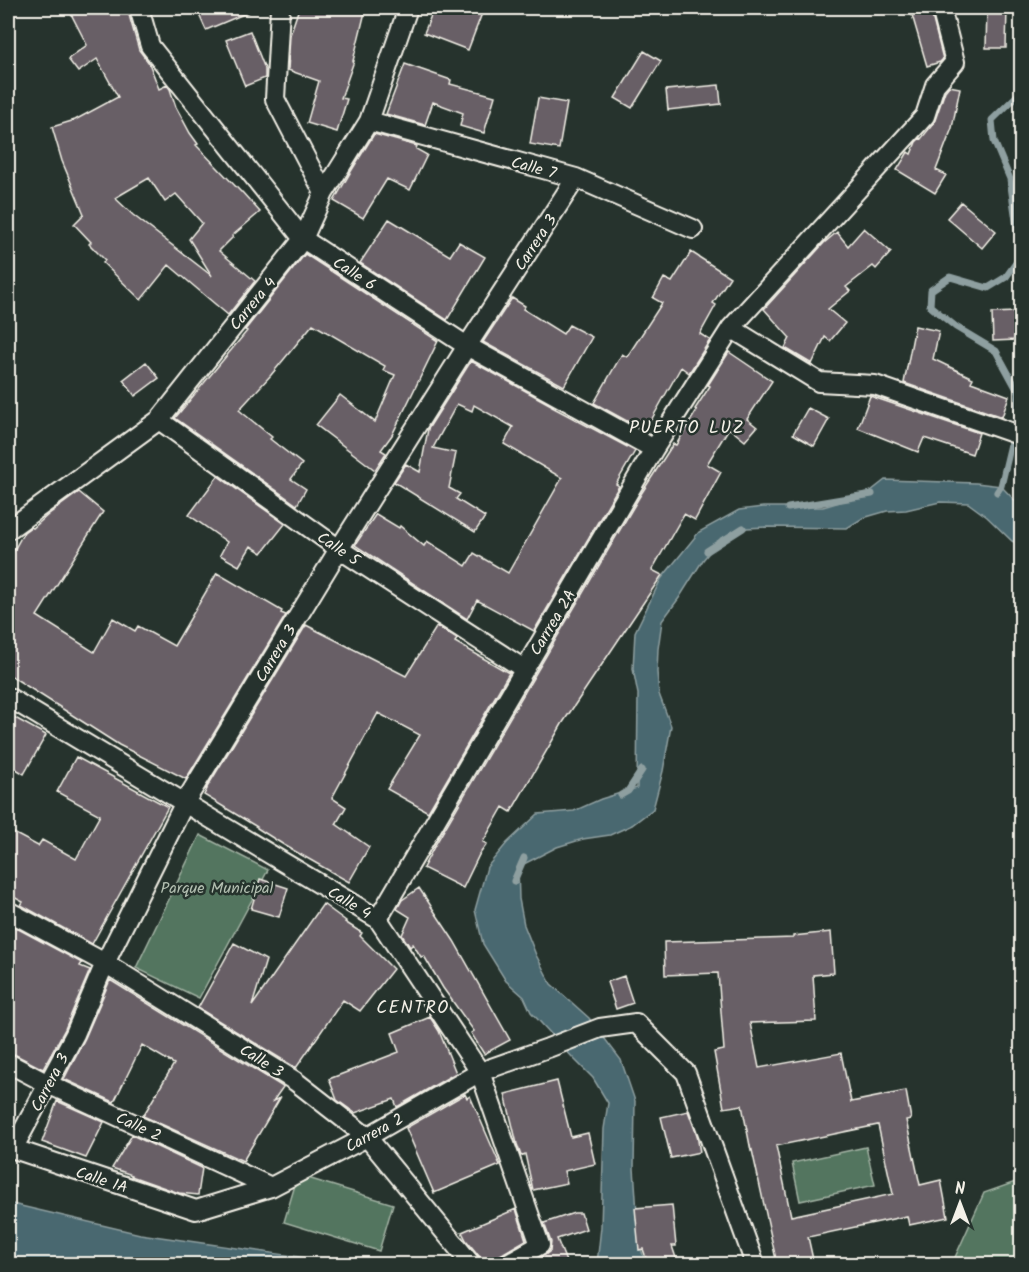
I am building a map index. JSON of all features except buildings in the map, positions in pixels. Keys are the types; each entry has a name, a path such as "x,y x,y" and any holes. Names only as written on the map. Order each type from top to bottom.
{"street":[{"name":"Calle 6","path":"139,8 150,46 303,239 467,346 654,449"},
{"path":"280,8 275,99 324,193"},
{"name":"Carrera 4","path":"8,531 159,420 303,239 324,193 369,121 408,8"},
{"name":"Carrrea 2A","path":"378,919 654,449 731,328 925,116 935,85 954,62 941,8"},
{"name":"Calle 7","path":"369,121 576,178 693,229"},
{"name":"Carrera 3","path":"10,1148 75,1035 105,963 185,802 339,549 576,178"},
{"path":"731,328 819,382 875,385 1015,434"},
{"name":"Calle 5","path":"159,420 339,549 524,669"},
{"name":"Calle 4","path":"8,697 378,919 480,1072 540,1245 506,1264"},
{"name":"Calle 3","path":"8,911 105,963 295,1081 366,1137 471,1264"},
{"name":"Carrera 2","path":"196,1210 271,1187 366,1137 480,1072 600,1028 636,1023 686,1072 755,1264"},
{"name":"Calle 2","path":"8,1063 48,1084 271,1187"},
{"name":"Calle 1A","path":"10,1148 196,1210"}],"green space":[{"name":"Parque Municipal","path":"200,835 268,870 199,998 136,968"},
{"path":"866,1147 875,1185 800,1201 792,1163"},
{"path":"298,1175 393,1204 379,1251 284,1222"},
{"path":"1021,1180 1021,1264 952,1264 984,1193"}],"water":[{"path":"885,480 1001,486 1021,507 1021,545 1012,541 987,517 968,503 940,502 906,510 887,511 863,518 847,528 747,528 721,538 703,560 662,621 657,672 659,694 671,726 653,809 632,825 610,835 583,839 557,847 518,867 519,899 524,925 536,955 551,984 589,1018 621,1060 635,1101 634,1168 639,1243 646,1264 597,1264 601,1227 604,1129 608,1103 593,1078 531,1012 524,997 506,981 483,944 475,910 487,867 507,843 538,814 574,811 601,799 637,788 638,694 633,669 635,632 661,579 699,532 739,510 763,507 823,507 867,494"},
{"path":"8,1203 140,1234 320,1260 324,1264 8,1264"}],"waterway":[{"path":"997,492 1001,486 1017,419 1019,393 996,351 956,327 930,306 931,290 950,277 988,288 1006,277 1021,256 1010,179 994,141 992,120 1022,91"},
{"path":"788,508 872,494"},
{"path":"707,551 743,528"},
{"path":"621,795 628,791 642,770"},
{"path":"514,881 524,858"}],"district":[{"name":"PUERTO LUZ","path":"687,427"},
{"name":"CENTRO","path":"413,1007"}]}
